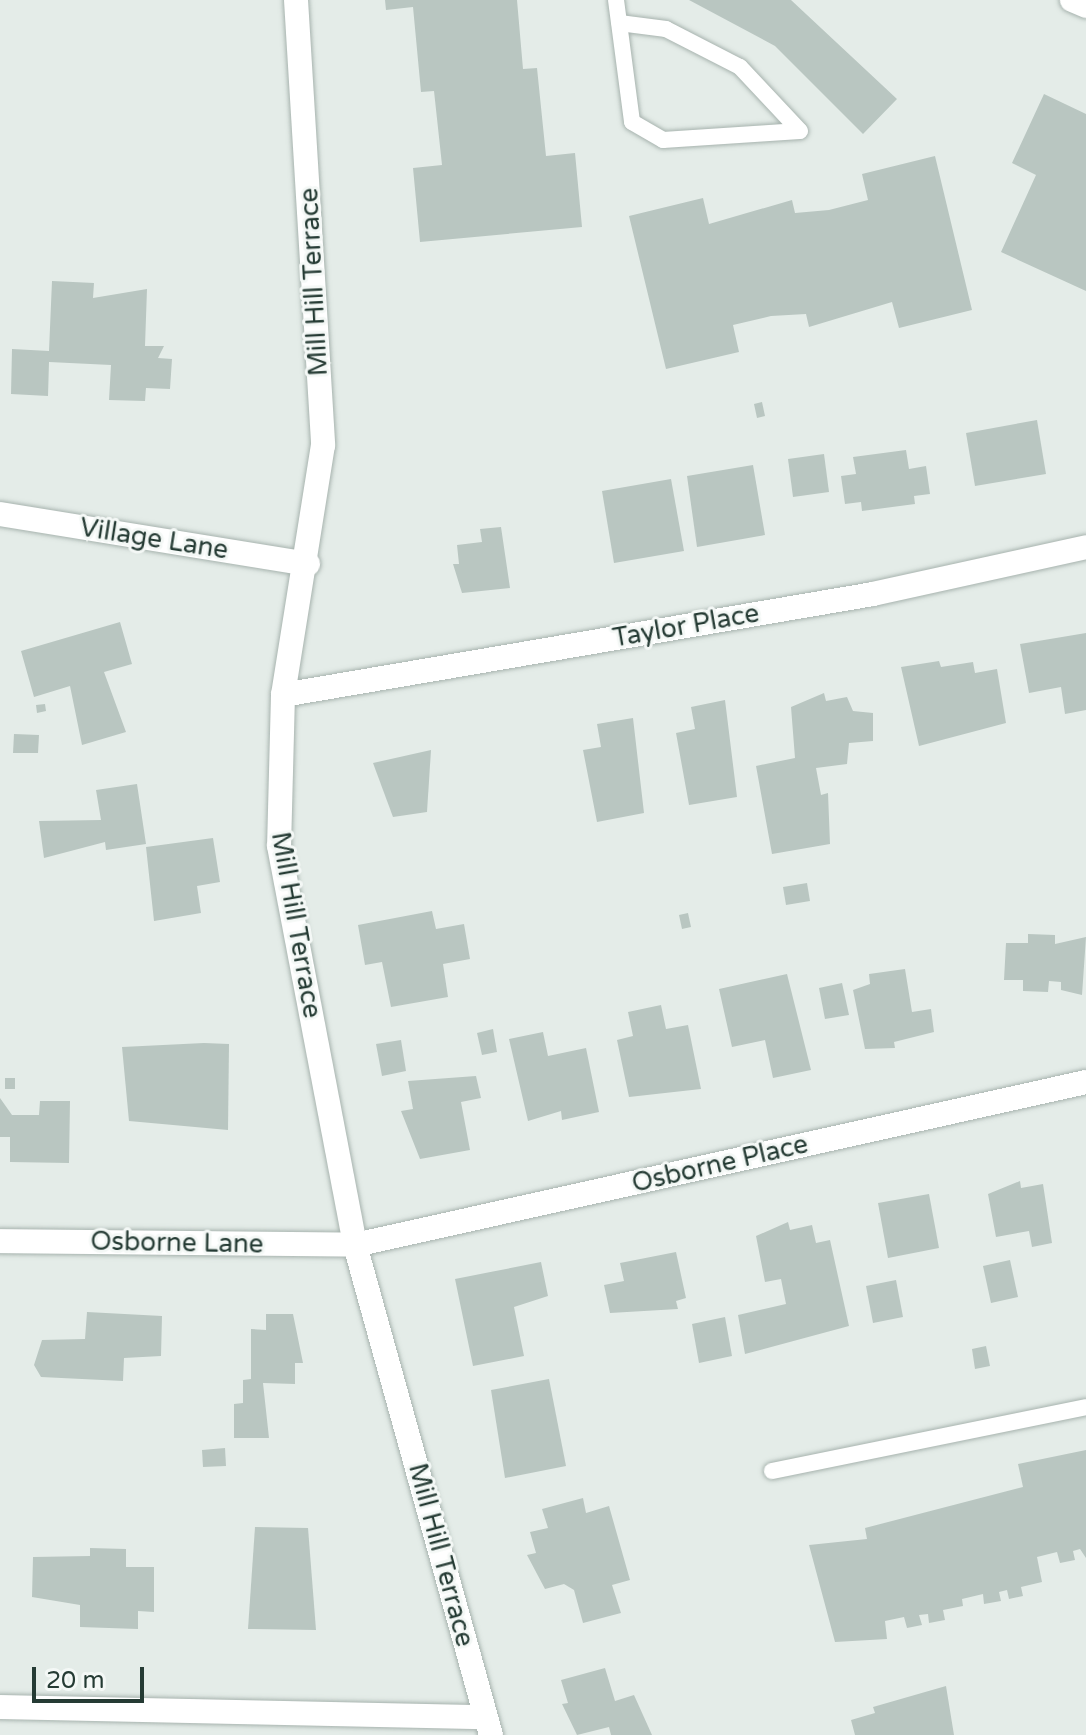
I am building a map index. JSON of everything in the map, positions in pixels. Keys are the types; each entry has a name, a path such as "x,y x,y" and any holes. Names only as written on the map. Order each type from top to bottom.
{"street":[{"name":"Mill Hill Terrace","path":"296,0 323,445 308,564 283,695 279,846 355,1245 488,1726"},
{"path":"1072,0 1086,6"},
{"name":"Village Lane","path":"0,514 308,564"},
{"name":"Taylor Place","path":"283,695 873,594 1086,547"},
{"name":"Osborne Place","path":"355,1245 1086,1082"},
{"name":"Osborne Lane","path":"0,1241 355,1245"},
{"path":"0,1707 488,1726"}],"lane":[{"path":"616,0 619,23 632,122 663,140 800,131 740,67 666,29 619,23"},
{"path":"772,1471 1086,1407"}],"building":[{"path":"385,0 517,0 523,69 537,68 546,156 575,153 582,227 420,242 413,168 442,165 434,91 421,92 413,7 386,10"},
{"path":"689,0 791,0 897,99 863,134 775,46"},
{"path":"1044,94 1086,114 1086,291 1001,252 1036,175 1012,163"},
{"path":"935,156 972,310 899,328 892,302 809,327 806,314 771,316 733,325 739,352 666,369 629,216 703,198 709,224 792,200 795,213 829,210 868,200 862,174"},
{"path":"52,281 94,283 93,298 147,289 145,346 164,346 158,358 172,359 170,389 146,388 145,401 109,400 111,365 49,362 48,396 11,394 12,349 49,351"},
{"path":"762,402 765,416 757,418 754,404"},
{"path":"1037,420 1046,474 975,486 966,433"},
{"path":"906,450 909,469 926,466 930,494 914,496 915,504 862,511 861,502 845,504 841,476 856,474 853,457"},
{"path":"824,454 829,492 793,497 788,459"},
{"path":"753,465 765,535 697,547 687,476"},
{"path":"671,479 684,551 614,563 602,491"},
{"path":"501,527 510,588 462,593 453,564 459,564 457,545 482,542 480,529"},
{"path":"120,622 132,664 104,672 126,732 82,745 70,686 34,697 21,651"},
{"path":"1086,633 1086,710 1065,714 1061,687 1029,693 1020,644"},
{"path":"939,661 941,667 973,662 975,673 997,669 1006,723 919,746 901,667"},
{"path":"824,693 826,701 847,697 853,711 873,713 873,741 849,743 847,764 816,768 821,795 828,793 830,844 772,854 756,766 795,758 791,707"},
{"path":"725,700 737,797 689,805 676,733 695,729 691,707"},
{"path":"45,704 46,711 37,713 36,705"},
{"path":"633,718 644,813 597,822 583,750 601,747 597,724"},
{"path":"14,734 39,735 38,753 13,753"},
{"path":"431,750 427,812 393,817 373,763"},
{"path":"137,784 146,844 106,850 105,842 44,858 39,821 101,820 96,790"},
{"path":"213,838 220,882 197,886 201,913 154,921 146,847"},
{"path":"807,883 810,901 786,905 783,887"},
{"path":"432,911 436,929 464,924 470,959 443,964 448,997 391,1007 382,962 365,965 358,925"},
{"path":"688,913 691,927 682,929 679,915"},
{"path":"1028,934 1055,935 1055,944 1086,937 1082,995 1061,990 1061,982 1049,981 1048,992 1023,991 1023,980 1004,980 1006,943 1028,943"},
{"path":"905,969 912,1012 931,1009 934,1032 894,1042 895,1048 865,1049 853,990 870,984 869,974"},
{"path":"787,974 811,1070 773,1078 765,1040 732,1047 719,989"},
{"path":"842,983 849,1015 825,1019 819,988"},
{"path":"661,1005 666,1029 688,1025 701,1089 629,1097 617,1040 633,1036 628,1012"},
{"path":"493,1029 497,1052 482,1055 477,1033"},
{"path":"543,1032 548,1056 586,1048 599,1112 562,1120 561,1111 528,1121 509,1039"},
{"path":"401,1040 406,1071 382,1076 376,1044"},
{"path":"229,1044 228,1130 129,1121 122,1047"},
{"path":"476,1076 481,1098 461,1102 470,1150 420,1159 401,1111 413,1109 408,1081"},
{"path":"5,1078 15,1078 15,1089 5,1089"},
{"path":"0,1098 12,1115 39,1115 40,1101 70,1101 69,1163 10,1162 10,1137 0,1137"},
{"path":"1020,1181 1021,1188 1043,1184 1052,1243 1032,1247 1029,1231 996,1237 988,1194"},
{"path":"929,1194 939,1248 888,1258 878,1203"},
{"path":"788,1222 790,1230 812,1225 816,1243 830,1240 849,1326 745,1354 738,1315 786,1304 781,1279 765,1282 756,1236"},
{"path":"676,1252 686,1298 676,1301 678,1309 610,1313 604,1285 624,1281 620,1263"},
{"path":"1010,1260 1018,1297 991,1303 983,1266"},
{"path":"541,1262 548,1296 514,1307 524,1356 473,1366 455,1279"},
{"path":"896,1280 903,1317 873,1323 866,1286"},
{"path":"87,1312 162,1316 161,1356 124,1358 123,1381 41,1377 34,1365 42,1340 85,1339"},
{"path":"266,1314 293,1314 303,1363 295,1363 295,1384 263,1383 269,1438 234,1438 234,1404 243,1403 243,1380 251,1379 251,1329 266,1330"},
{"path":"725,1317 732,1356 699,1363 692,1324"},
{"path":"986,1346 990,1366 975,1369 972,1349"},
{"path":"549,1379 566,1466 505,1478 491,1390"},
{"path":"225,1448 226,1466 203,1467 202,1450"},
{"path":"1086,1450 1086,1558 1080,1549 1073,1551 1075,1560 1060,1563 1057,1552 1037,1557 1042,1582 1021,1587 1023,1596 1009,1599 1007,1590 999,1592 1001,1601 984,1604 983,1594 962,1599 963,1606 943,1610 945,1620 929,1623 928,1614 919,1615 922,1625 907,1628 904,1617 885,1621 887,1639 835,1642 809,1545 867,1539 865,1528 1023,1487 1018,1464"},
{"path":"583,1498 586,1513 609,1506 630,1580 612,1585 621,1613 583,1623 574,1590 564,1584 545,1589 527,1555 536,1553 530,1532 548,1528 542,1509"},
{"path":"255,1527 308,1528 316,1630 248,1629"},
{"path":"90,1548 126,1549 126,1567 154,1567 154,1612 138,1611 138,1629 80,1627 80,1605 32,1597 33,1557 90,1556"},
{"path":"605,1668 615,1701 634,1695 652,1735 611,1735 609,1727 577,1735 562,1704 568,1703 561,1680"},
{"path":"946,1686 954,1735 855,1735 851,1720 875,1713 873,1707"}]}
